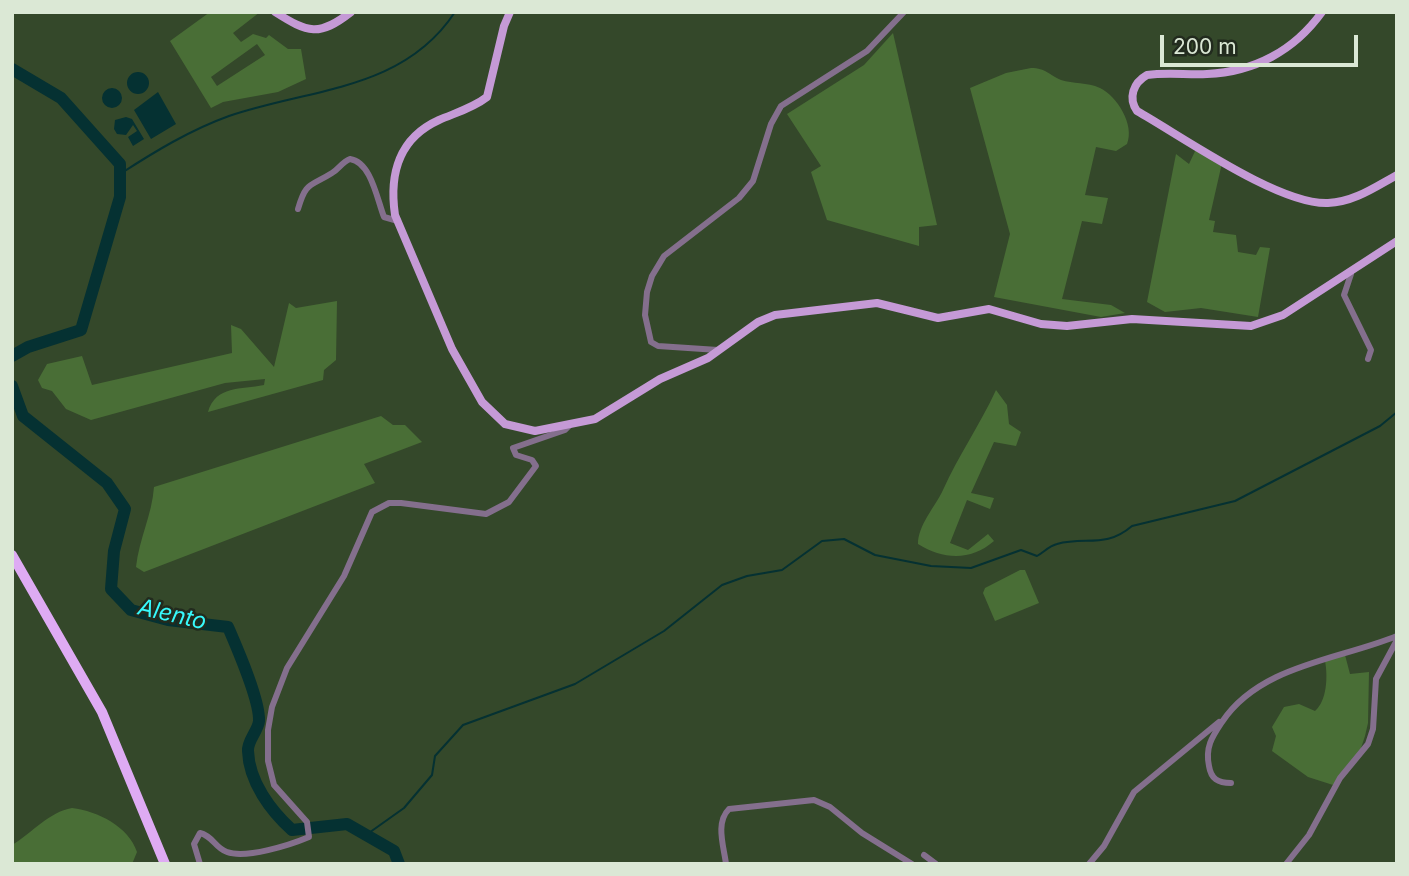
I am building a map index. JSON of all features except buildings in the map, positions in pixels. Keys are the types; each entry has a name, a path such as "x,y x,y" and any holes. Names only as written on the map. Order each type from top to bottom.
{"highway":[{"path":"12,555 102,712 165,864"}],"main road":[{"path":"275,12 298,26 312,30 333,26 351,12"},
{"path":"510,12 504,26 488,97 435,122 414,137 402,152 392,179 391,193 398,221 452,349 487,410 499,421 518,429 540,431 595,419 660,379 718,350 758,322 775,314 877,303 938,318 989,309 1041,324 1067,326 1132,319 1251,326 1283,315 1351,274 1397,241"},
{"path":"1322,12 1305,32 1270,60 1233,72 1147,75 1133,90 1133,104 1147,117 1297,200 1328,203 1352,199 1397,175"}],"street":[{"path":"718,350 658,346 651,342 645,315 652,276 664,256 739,198 753,181 771,124 781,106 867,51 904,12"},
{"path":"298,209 304,190 313,181 335,172 350,159 358,160 366,167 384,217 398,221"},
{"path":"1351,274 1344,295 1371,350 1368,359"},
{"path":"200,864 194,844 199,834 209,835 227,852 245,853 290,845 309,837 307,822 274,785 268,761 268,730 272,707 288,668 344,576 372,512 389,502 474,514 496,510 509,502 536,466 532,460 516,455 513,448 565,430 569,425"},
{"path":"1089,864 1104,846 1134,792 1193,745 1248,692 1279,676 1397,638"},
{"path":"1286,864 1309,835 1340,778 1368,744 1373,729 1376,679 1397,638"},
{"path":"1230,710 1209,742 1206,753 1210,773 1221,783 1231,783"},
{"path":"726,864 721,829 723,815 729,809 814,800 830,807 862,833 912,864"},
{"path":"924,855 936,864"}],"green space":[{"path":"210,12 260,12 233,33 241,42 253,34 266,38 269,35 288,49 301,49 306,79 278,92 223,102 211,108 170,41","holes":["257,44 265,55 217,86 211,77"]},
{"path":"893,33 937,225 919,227 919,246 827,220 811,172 821,166 787,114 864,65"},
{"path":"1031,68 1044,70 1061,80 1100,88 1113,97 1123,112 1129,128 1127,144 1116,151 1096,147 1085,195 1108,198 1102,224 1082,221 1062,299 1111,305 1125,313 1101,317 994,297 1010,234 970,88 1006,73"},
{"path":"1197,147 1222,163 1209,220 1215,221 1213,232 1236,235 1238,252 1256,255 1260,247 1270,248 1258,317 1201,308 1165,312 1147,302 1176,154 1189,164"},
{"path":"337,301 336,360 324,370 323,380 208,412 212,403 223,393 264,385 265,379 225,383 91,420 66,409 52,391 42,388 38,380 47,364 82,356 92,385 232,353 231,325 241,329 274,367 289,303 296,308"},
{"path":"996,390 1007,405 1009,424 1021,432 1016,446 994,442 971,493 994,498 990,509 967,500 950,543 968,550 988,534 994,541 967,555 938,553 918,544 921,530"},
{"path":"381,416 393,425 405,425 422,442 364,464 375,483 144,572 136,567 154,487"},
{"path":"1025,570 1039,603 995,621 983,593 985,588"},
{"path":"1345,655 1350,674 1369,672 1368,723 1360,751 1333,785 1308,777 1272,751 1276,736 1272,727 1284,707 1299,704 1315,711 1326,688 1325,661"},
{"path":"72,808 102,817 120,828 137,852 132,864 13,864 12,845 48,818"}],"water":[{"path":"138,72 146,75 149,83 146,91 138,94 130,91 127,83 130,75"},
{"path":"112,88 119,91 122,98 119,105 112,108 105,105 102,98 105,91"},
{"path":"158,92 176,124 151,139 134,110"},
{"path":"126,117 132,119 144,139 133,146 128,137 137,131 133,125 126,135 117,134 114,129 115,120"}],"waterway":[{"path":"120,174 173,142 229,116 323,92 382,72 409,58 434,38 455,12"},
{"name":"Alento","path":"12,69 61,98 120,164 120,197 81,330 28,347 12,356"},
{"name":"Alento","path":"12,386 23,416 107,483 125,509 114,551 111,589 131,610 168,620 228,627 247,674 258,712 258,725 248,747 249,763 262,795 276,814 292,830 347,824 394,851 399,864"},
{"path":"366,835 404,808 432,775 435,756 463,725 575,684 664,631 722,585 747,576 782,570 822,541 844,539 875,555 931,566 971,568 1021,550 1037,556 1057,544 1104,540 1132,526 1235,501 1380,426 1397,412"}]}
